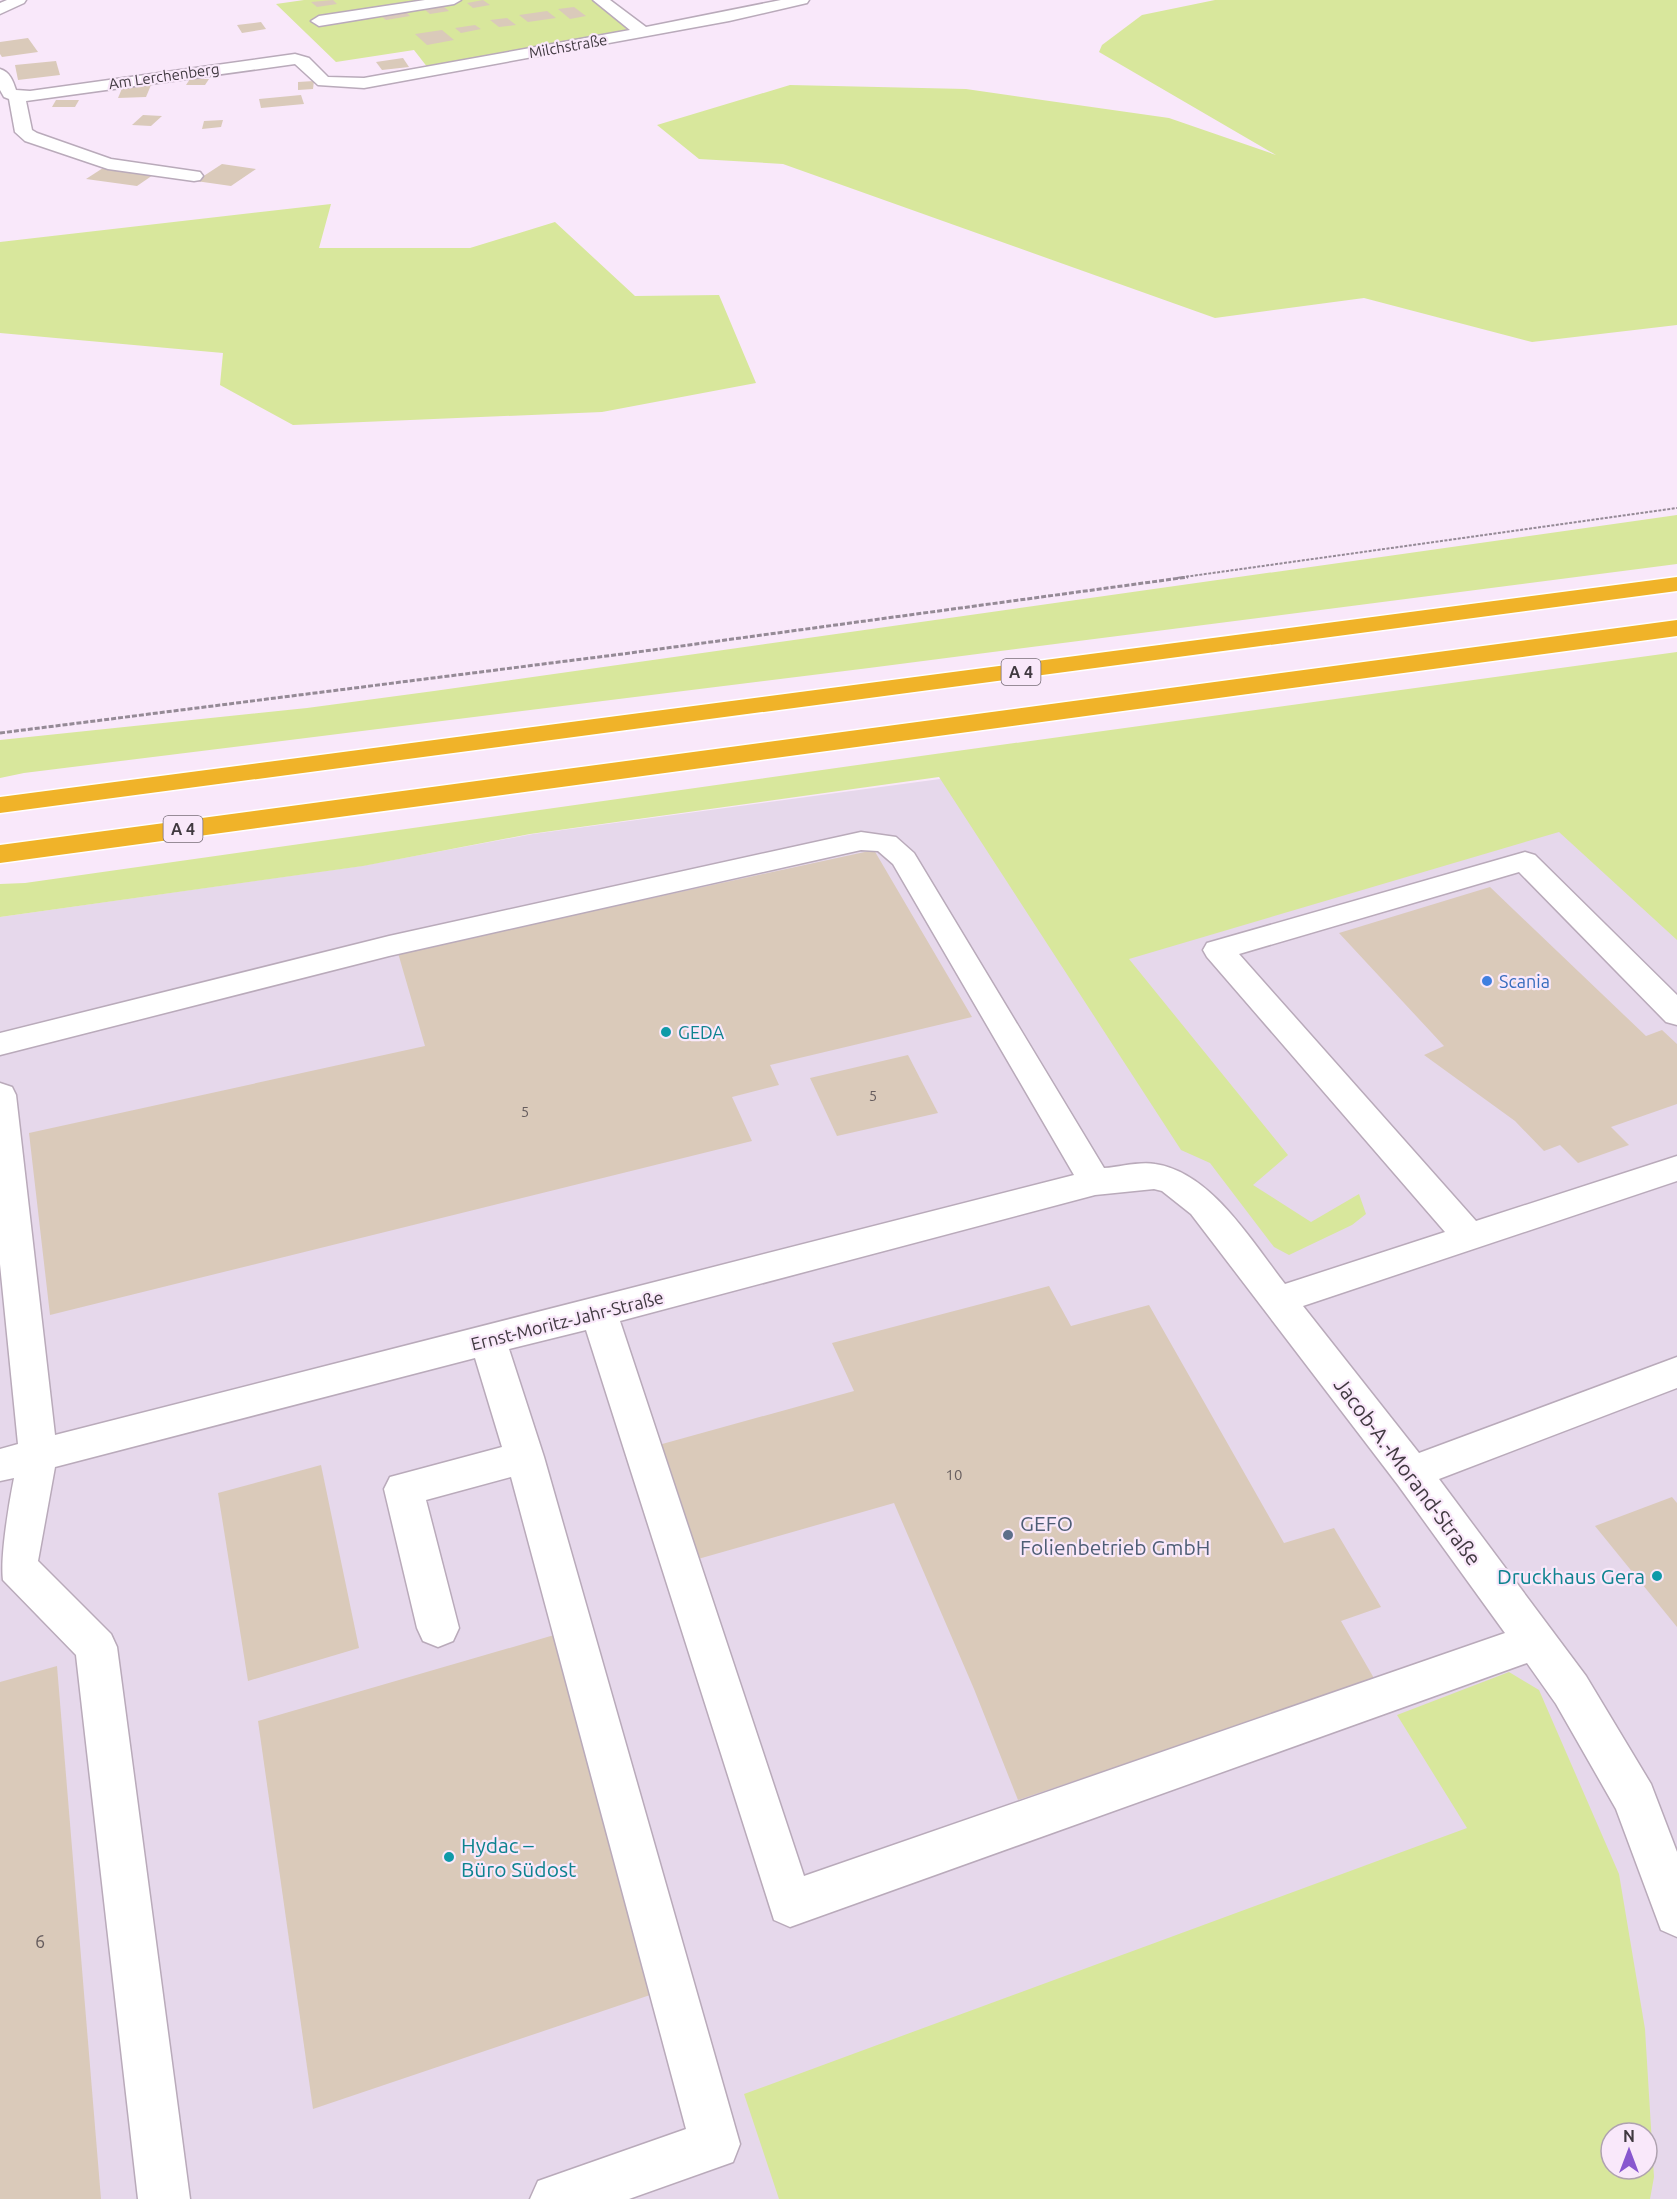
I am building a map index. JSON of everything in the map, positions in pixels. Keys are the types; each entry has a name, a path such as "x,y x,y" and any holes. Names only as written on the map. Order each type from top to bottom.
{"highway":[{"name":"A 4","path":"0,805 1677,584"},
{"name":"A 4","path":"0,854 1677,628"}],"street":[{"path":"319,21 454,0"},
{"path":"600,0 643,32"},
{"name":"Milchstraße","path":"332,84 364,83 643,32 802,0"},
{"name":"Am Lerchenberg","path":"17,96 287,59 303,61 319,78 332,84"},
{"path":"0,74 10,93 17,96 24,132 30,137 108,164 194,176"},
{"path":"0,1044 389,946 861,841 886,843 904,859 1095,1182"},
{"path":"1468,1236 1218,950 1525,861 1677,1014"},
{"path":"0,1095 19,1460 17,1567 96,1647 164,2199"},
{"path":"1279,1300 1677,1168"},
{"name":"Jacob-A.-Morand-Straße","path":"1134,1177 1154,1176 1174,1182 1203,1205 1412,1473 1571,1690 1635,1799 1677,1914"},
{"name":"Ernst-Moritz-Jahr-Straße","path":"19,1460 488,1341 1095,1182 1134,1177"},
{"path":"599,1312 790,1904 1534,1642"},
{"path":"488,1341 525,1457 716,2144 556,2199"},
{"path":"1412,1473 1677,1372"},
{"path":"438,1628 404,1489 525,1457"}],"path":[{"path":"0,734 1020,601 1677,508"}],"shaded area":[{"path":"1677,673 1677,2199 0,2199 0,917 361,866 533,834 940,779"}],"green space":[{"path":"304,0 593,0 634,30 428,68 414,50 336,62 276,4"},
{"path":"1215,0 1677,0 1677,325 1532,342 1364,298 1215,318 783,164 699,159 657,125 790,85 966,89 1169,118 1276,155 1099,52 1102,45 1142,15"},
{"path":"331,204 319,248 470,248 555,222 635,296 719,295 756,383 602,412 293,425 220,385 223,353 0,333 0,242"},
{"path":"1677,515 1677,564 869,668 24,773 0,778 0,740 307,708 434,691"},
{"path":"1677,652 1677,940 1559,832 1129,959 1288,1155 1253,1185 1311,1222 1359,1194 1366,1214 1352,1225 1289,1255 1274,1247 1210,1163 1181,1150 939,777 530,834 363,866 0,917 0,884 25,883"},
{"path":"1509,1672 1539,1690 1619,1874 1645,2029 1651,2121 1599,2121 1599,2181 1653,2181 1650,2199 779,2199 744,2094 1467,1828 1397,1715"}],"building":[{"path":"333,0 337,4 317,7 311,2"},
{"path":"483,0 490,5 473,8 467,3"},
{"path":"443,6 449,11 430,14 424,9"},
{"path":"574,7 586,16 570,19 558,9"},
{"path":"547,11 556,18 528,22 519,15"},
{"path":"406,12 410,16 386,20 381,16"},
{"path":"507,18 516,25 499,27 490,20"},
{"path":"261,22 266,29 242,33 237,25"},
{"path":"475,25 481,29 461,33 455,28"},
{"path":"442,30 454,40 427,45 415,34"},
{"path":"28,38 38,52 2,57 0,54 0,42"},
{"path":"403,58 409,67 382,70 376,62"},
{"path":"56,61 60,75 18,80 15,65"},
{"path":"190,79 209,79 205,85 186,85"},
{"path":"314,81 313,89 298,90 298,82"},
{"path":"151,85 146,97 118,98 123,86"},
{"path":"301,95 304,104 261,108 259,99"},
{"path":"56,100 79,100 75,107 52,107"},
{"path":"143,115 162,116 151,126 132,125"},
{"path":"223,120 221,127 202,129 204,121"},
{"path":"222,164 256,169 231,186 196,181"},
{"path":"103,168 153,175 137,186 86,179"},
{"name":"GEDA","path":"874,850 972,1017 770,1065 779,1085 732,1097 752,1141 50,1315 29,1133 425,1046 398,953"},
{"name":"Scania","path":"1490,887 1646,1036 1662,1030 1677,1044 1677,1104 1611,1127 1629,1145 1578,1163 1560,1145 1544,1151 1515,1121 1424,1055 1444,1046 1339,933"},
{"path":"908,1055 938,1113 837,1136 810,1078"},
{"path":"1049,1286 1071,1326 1149,1305 1284,1543 1334,1528 1381,1607 1341,1621 1375,1680 1018,1800 974,1689 894,1503 691,1561 655,1446 854,1391 832,1343"},
{"path":"321,1465 359,1648 248,1681 218,1493"},
{"name":"Druckhaus Gera","path":"1672,1497 1677,1503 1677,1627 1595,1526"},
{"name":"Hydac – Büro Südost","path":"561,1633 656,1993 313,2109 258,1721"},
{"path":"57,1666 101,2199 0,2199 0,1682"}],"place":[{"name":"Scania","path":"1487,981"},
{"name":"GEDA","path":"666,1032"},
{"name":"GEFO Folienbetrieb GmbH","path":"1008,1535"},
{"name":"Druckhaus Gera","path":"1657,1576"},
{"name":"Hydac – Büro Südost","path":"449,1857"}]}
